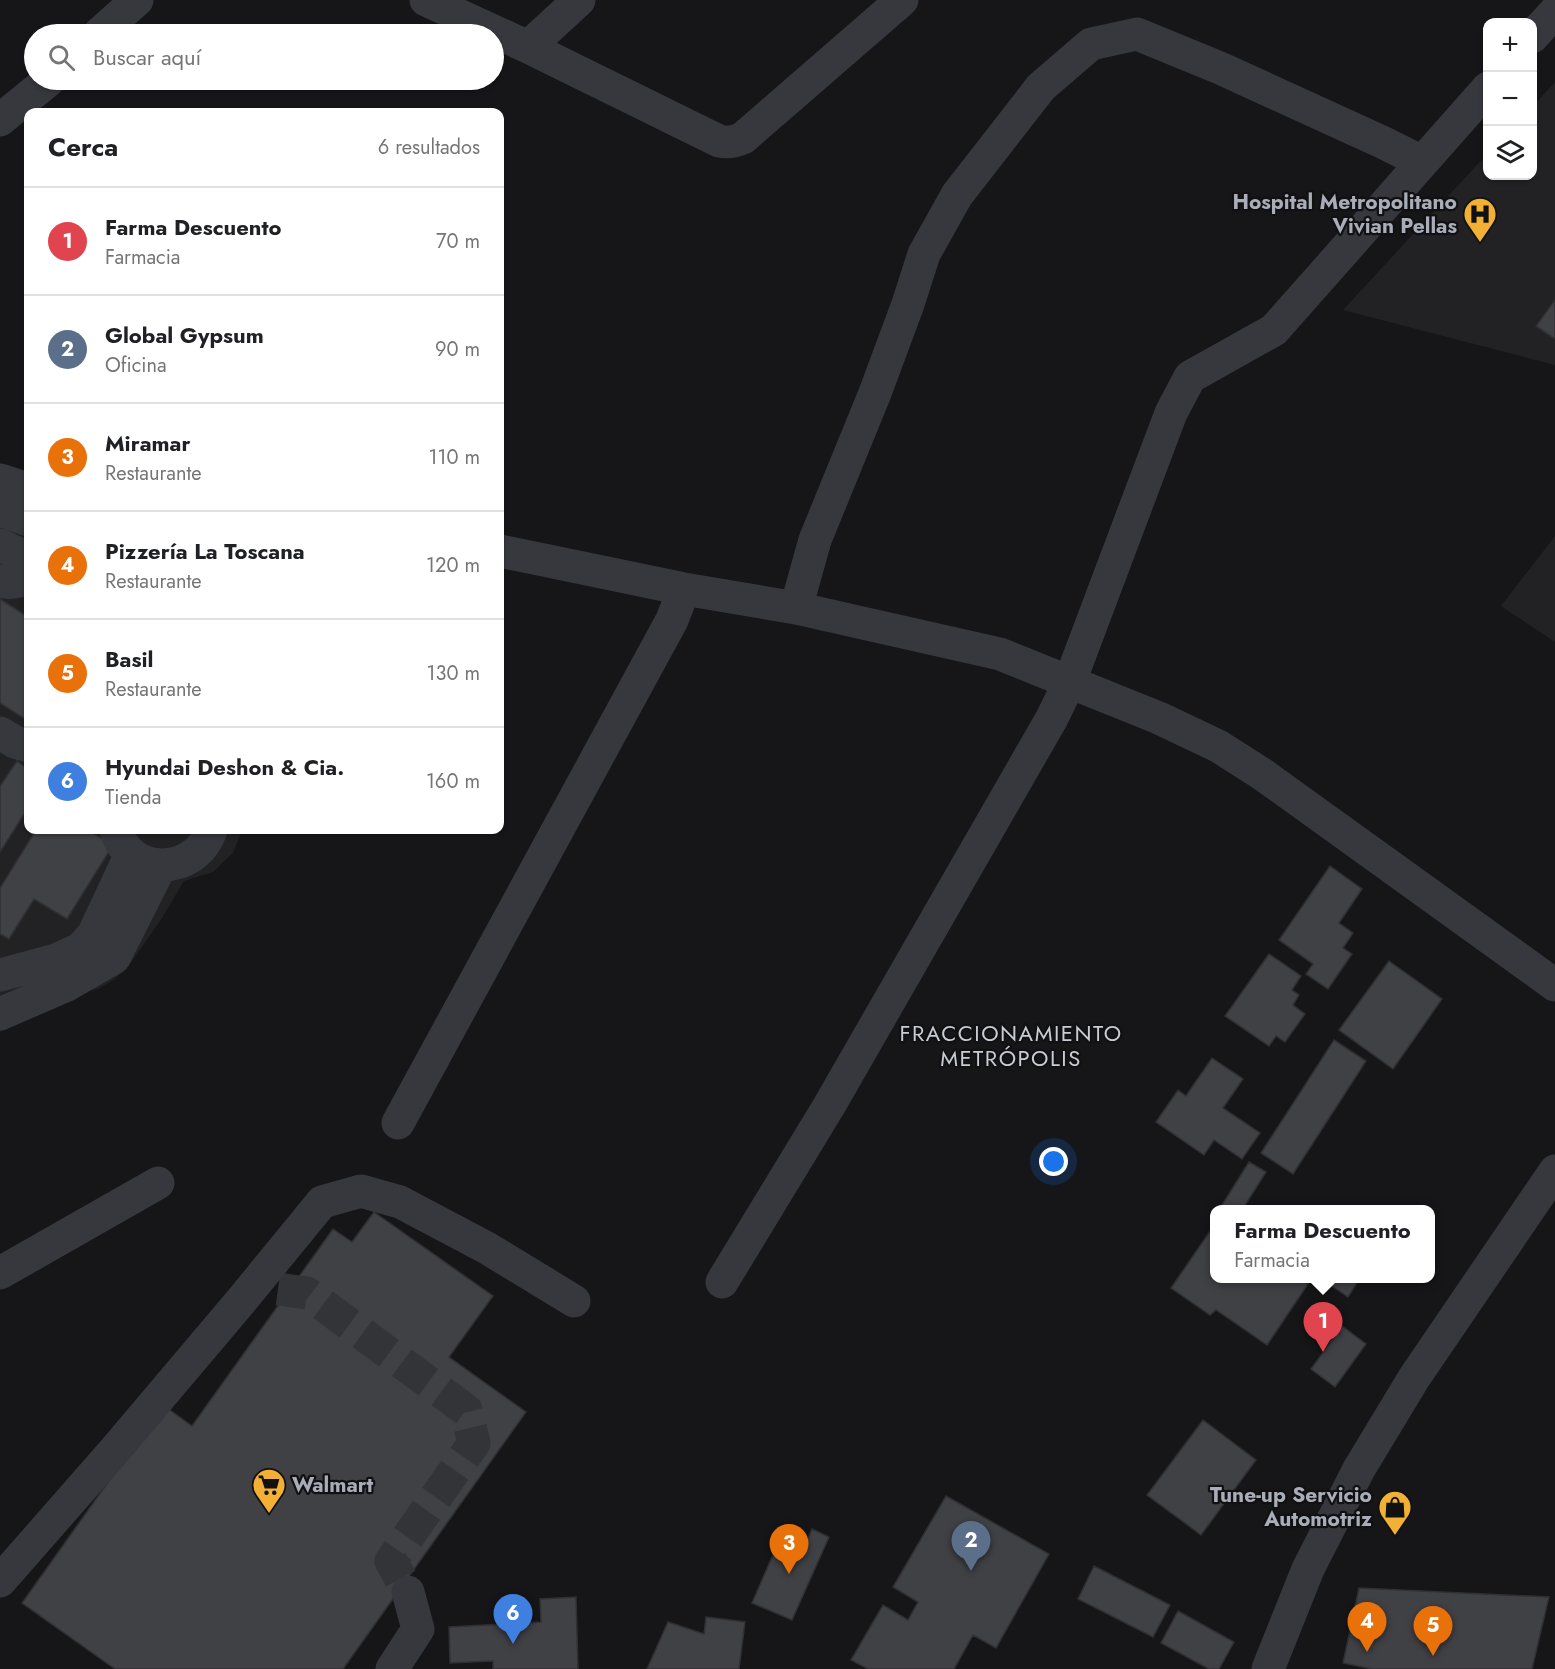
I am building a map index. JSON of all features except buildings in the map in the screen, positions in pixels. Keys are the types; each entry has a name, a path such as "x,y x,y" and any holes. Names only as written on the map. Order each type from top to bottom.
{"street":[{"path":"110,24 136,0"},
{"path":"426,0 478,24"},
{"path":"528,47 579,0"},
{"path":"504,36 719,141 735,142 743,138 902,0"},
{"path":"1537,32 1555,12"},
{"path":"796,608 815,540 875,393 924,254 957,195 1041,87 1091,44 1137,34 1220,68 1422,162"},
{"path":"0,120 37,90"},
{"path":"722,1282 841,1086 1052,718 1070,681 1172,413 1190,377 1274,330 1483,94"},
{"path":"0,480 24,488"},
{"path":"0,510 24,519"},
{"path":"0,545 24,556"},
{"path":"504,552 684,589 796,608 999,654 1160,718 1227,752 1262,774 1555,985"},
{"path":"0,581 6,583 24,580"},
{"path":"398,1123 672,620 684,589"},
{"path":"0,733 24,745"},
{"path":"0,1014 67,985 87,960 93,936 136,849 177,863 194,855 209,834"},
{"path":"0,975 56,960 87,960"},
{"path":"1268,1669 1308,1569 1359,1469 1414,1378 1555,1171"},
{"path":"0,1273 158,1183"},
{"path":"0,1581 115,1450 322,1202 361,1191 400,1202 487,1248 574,1301"},
{"path":"241,1301 278,1289"},
{"path":"392,1669 418,1629 408,1592"}],"shaded area":[{"name":"Hospital Metropolitano Vivian Pellas","path":"1555,82 1555,365 1343,310 1483,158 1483,180 1537,180 1537,102"},
{"path":"0,524 24,534 24,834 240,834 233,853 213,872 184,881 130,964 115,979 98,989 64,996 0,1032"},
{"path":"1555,536 1555,642 1501,606"}],"tunnel":[{"path":"278,1289 307,1293 466,1410 474,1443 391,1561 408,1592"}],"place":[{"name":"Hospital Metropolitano Vivian Pellas","path":"1480,243"},
{"name":"Farma Descuento","path":"1323,1352"},
{"name":"Walmart","path":"269,1514"},
{"name":"Tune-up Servicio Automotriz","path":"1395,1536"},
{"name":"Global Gypsum","path":"971,1571"},
{"name":"Miramar","path":"789,1574"},
{"name":"Hyundai Deshon & Cia.","path":"513,1644"},
{"name":"Pizzería La Toscana","path":"1367,1652"},
{"name":"Basil","path":"1433,1656"}],"district":[{"name":"FRACCIONAMIENTO METRÓPOLIS","path":"1011,1046"}]}
